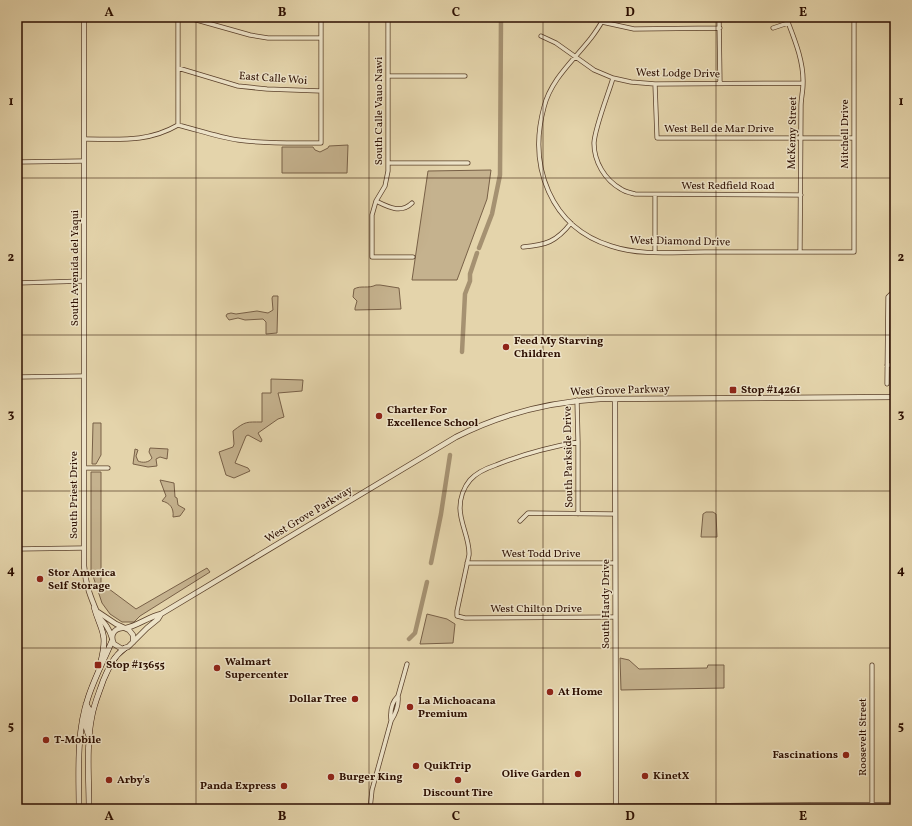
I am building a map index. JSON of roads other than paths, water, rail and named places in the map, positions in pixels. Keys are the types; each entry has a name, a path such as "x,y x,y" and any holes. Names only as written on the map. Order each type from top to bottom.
{"main road":[{"path":"94,607 105,640 105,647 97,675"},
{"path":"79,809 80,743 86,704 112,640"},
{"path":"89,809 89,736 93,709 111,662 117,654 125,648"},
{"path":"86,704 89,709 86,727 89,736"},
{"path":"249,809 872,807 895,805"}],"street":[{"path":"17,162 84,161 84,17"},
{"path":"178,17 178,124"},
{"path":"186,17 250,35 268,38 321,38"},
{"path":"84,139 139,139 165,132 178,124 220,136 253,142 321,143 321,17"},
{"name":"South Calle Vauo Nawi","path":"388,17 388,171 384,186 376,201 372,215 372,257 412,257"},
{"path":"523,247 546,244 563,234 571,223 560,211 551,197 542,176 539,157 539,129 544,106 551,88 563,70 602,22 604,17"},
{"path":"719,17 720,84"},
{"name":"McKemy Street","path":"786,17 798,51 802,68 803,83 800,106 800,252"},
{"name":"Mitchell Drive","path":"854,17 854,252"},
{"path":"602,22 634,29 720,28"},
{"path":"773,28 788,23"},
{"name":"West Lodge Drive","path":"541,36 556,43 594,70 613,78 631,82 655,84 803,83"},
{"name":"East Calle Woi","path":"178,68 238,86 267,89 321,91"},
{"path":"388,76 465,76"},
{"name":"West Redfield Road","path":"613,78 594,142 595,156 601,170 611,182 622,190 635,194 655,195 801,195"},
{"name":"West Bell de Mar Drive","path":"655,84 657,138 854,138"},
{"name":"South Avenida del Yaqui","path":"84,161 84,376"},
{"path":"388,163 468,163"},
{"path":"655,195 655,252"},
{"path":"376,201 390,208 398,209 408,207 412,203"},
{"name":"West Diamond Drive","path":"571,223 582,233 600,242 636,251 854,252"},
{"path":"17,283 84,281"},
{"path":"887,384 888,297 891,294 895,294"},
{"path":"887,365 895,365"},
{"path":"17,377 84,376"},
{"name":"South Priest Drive","path":"84,376 85,578 94,607 98,612 124,628"},
{"name":"West Grove Parkway","path":"124,628 137,626 161,614 450,440 484,424 516,413 547,405 577,400 895,397"},
{"name":"South Hardy Drive","path":"615,399 616,808"},
{"name":"South Parkside Drive","path":"577,400 578,514"},
{"path":"467,563 470,547 460,509 461,497 470,479 481,471 517,456 544,448 578,442"},
{"path":"84,468 108,468"},
{"path":"520,521 528,513 615,514"},
{"path":"17,549 84,548"},
{"name":"West Todd Drive","path":"467,563 615,563"},
{"name":"West Chilton Drive","path":"467,563 457,616 465,618 615,617"},
{"name":"South Priest Drive","path":"98,612 99,617 107,627 112,640"},
{"name":"West Grove Parkway","path":"133,642 158,619 161,614"},
{"path":"124,628 131,632 133,642 128,647 119,648 112,640 114,632 124,628"},
{"path":"370,808 372,790 391,721 395,714 398,696 407,664"},
{"name":"Roosevelt Street","path":"872,665 872,807"}],"waterway":[{"path":"479,248 492,214 500,175 501,17"},
{"path":"462,352 465,294 477,253"},
{"path":"431,563 441,514 450,455"},
{"path":"409,639 415,633 427,582"}],"place":[{"name":"Feed My Starving Children","path":"506,347"},
{"name":"Stop #14261","path":"733,390"},
{"name":"Charter For Excellence School","path":"379,416"},
{"name":"Stor America Self Storage","path":"40,579"},
{"name":"Stop #13655","path":"98,665"},
{"name":"Walmart Supercenter","path":"217,668"},
{"name":"At Home","path":"550,692"},
{"name":"Dollar Tree","path":"355,699"},
{"name":"La Michoacana Premium","path":"410,707"},
{"name":"T-Mobile","path":"46,740"},
{"name":"Fascinations","path":"846,755"},
{"name":"QuikTrip","path":"416,766"},
{"name":"Olive Garden","path":"578,774"},
{"name":"KinetX","path":"645,776"},
{"name":"Burger King","path":"331,777"},
{"name":"Arby's","path":"109,780"},
{"name":"Discount Tire","path":"458,780"},
{"name":"Panda Express","path":"284,786"}]}
